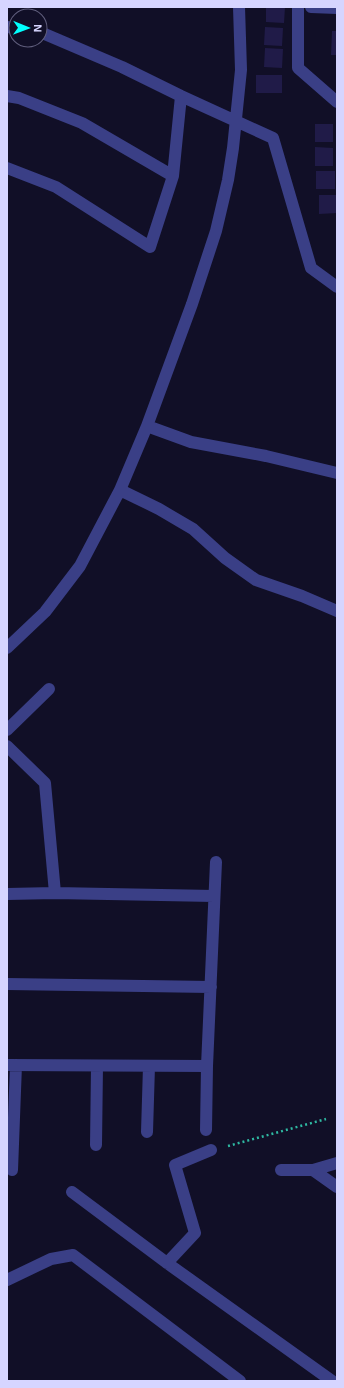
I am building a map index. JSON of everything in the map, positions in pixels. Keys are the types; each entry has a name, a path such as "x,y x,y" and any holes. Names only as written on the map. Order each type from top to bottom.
{"street":[{"path":"7,648 45,612 80,566 120,490 147,426 192,304 216,231 228,180 237,121 241,70 239,7"},
{"path":"298,7 298,68 337,102"},
{"path":"311,7 337,8"},
{"path":"48,35 122,67 273,138 311,268 337,287"},
{"path":"7,96 19,98 82,123 173,176"},
{"path":"7,168 56,187 150,247 173,176 181,96"},
{"path":"147,426 191,442 266,456 337,473"},
{"path":"120,490 159,508 193,529 225,558 256,580 302,596 337,611"},
{"path":"7,730 49,689"},
{"path":"7,746 44,783 55,893"},
{"path":"206,1130 207,1066 216,862"},
{"path":"7,894 55,893 214,896"},
{"path":"7,984 211,987"},
{"path":"12,1170 11,1065 207,1066"},
{"path":"96,1145 98,1066"},
{"path":"147,1132 149,1066"},
{"path":"168,1263 195,1233 176,1165 211,1150"},
{"path":"281,1170 313,1170 337,1163"},
{"path":"313,1170 337,1187"},
{"path":"72,1192 332,1381"},
{"path":"7,1280 51,1259 73,1256 240,1381"}],"path":[{"path":"211,1150 326,1119"}],"building":[{"path":"266,7 285,7 284,23 266,22"},
{"path":"265,27 283,28 282,46 264,45"},
{"path":"332,31 337,31 337,55 331,55"},
{"path":"265,48 283,49 282,68 264,67"},
{"path":"256,75 282,75 282,93 256,93"},
{"path":"315,124 333,124 333,142 315,142"},
{"path":"315,147 333,148 333,166 315,166"},
{"path":"316,171 335,171 335,189 316,189"},
{"path":"319,195 337,195 337,213 319,214"}]}
